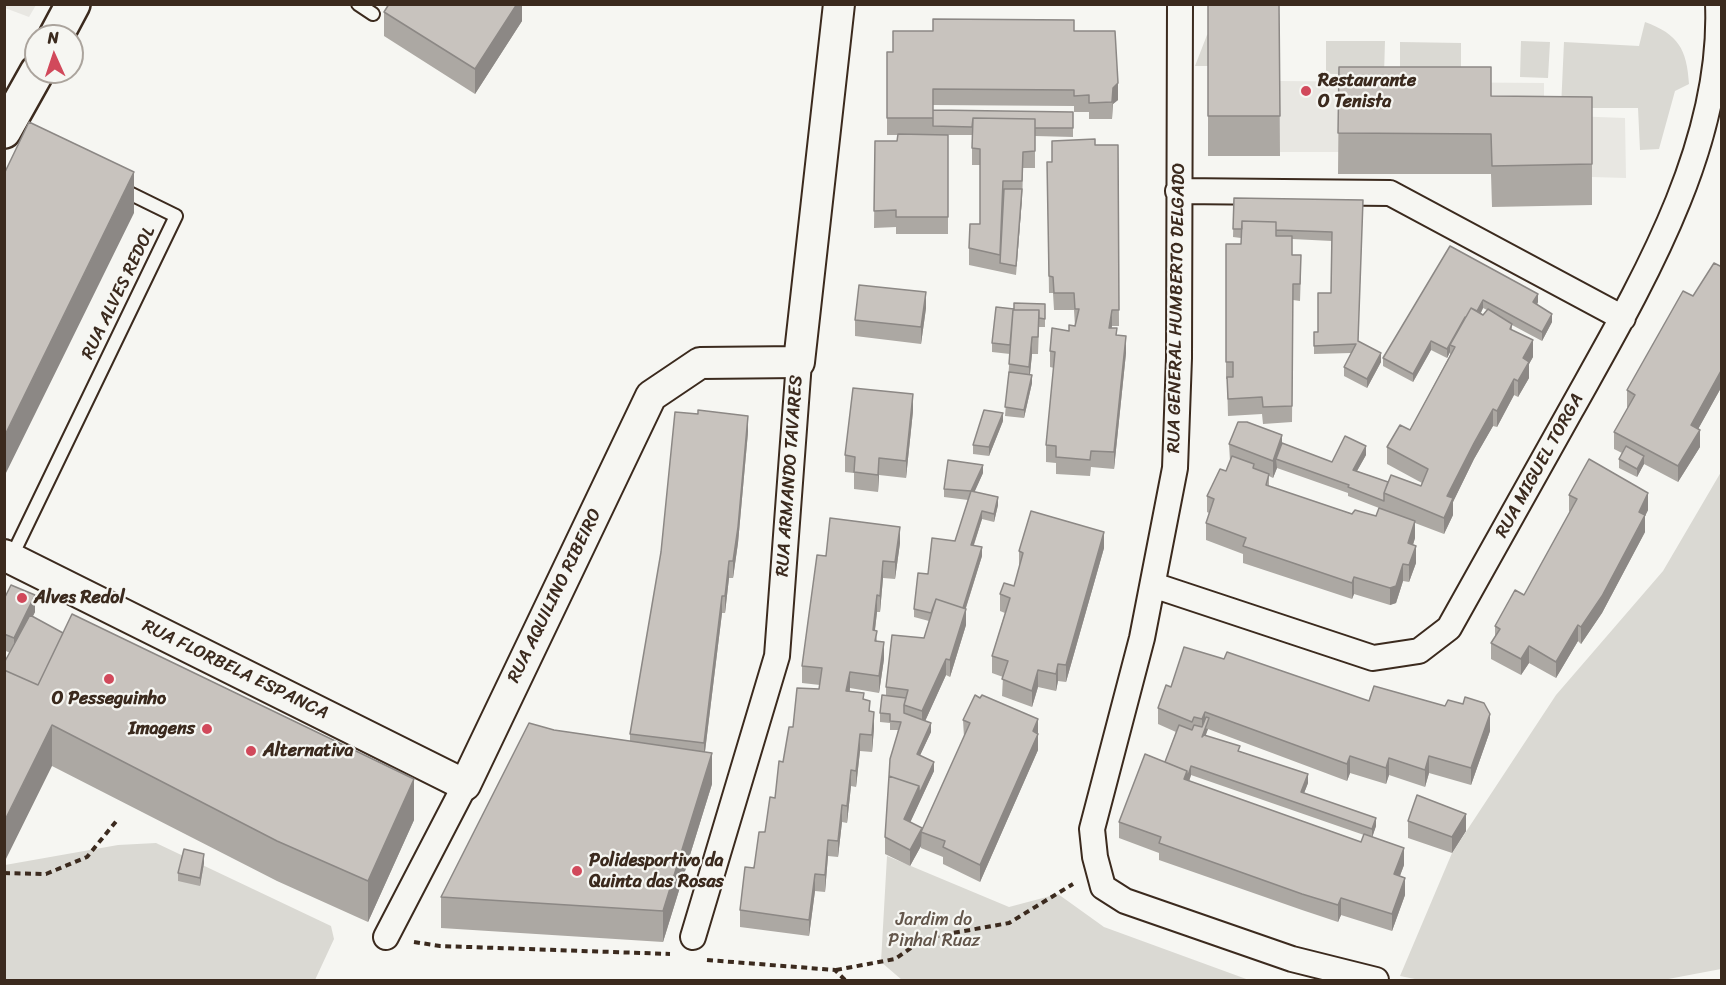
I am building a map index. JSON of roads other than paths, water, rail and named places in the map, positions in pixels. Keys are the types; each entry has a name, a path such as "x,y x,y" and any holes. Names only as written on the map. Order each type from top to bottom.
{"main road":[{"path":"63,24 74,4"},
{"path":"8,132 31,84"}],"street":[{"name":"RUA ARMANDO TAVARES","path":"697,948 777,656 799,362 839,4"},
{"name":"RUA GENERAL HUMBERTO DELGADO","path":"1180,4 1179,357 1174,468 1153,585 1092,829 1098,869 1103,887 1125,902 1292,959 1376,981"},
{"name":"RUA MIGUEL TORGA","path":"1153,585 1373,658 1419,651 1449,628 1623,318 1687,182 1706,116 1719,36 1718,4"},
{"path":"1178,191 1390,193 1623,318"},
{"name":"RUA AQUILINO RIBEIRO","path":"386,937 465,785 651,396 700,363 799,362"},
{"name":"RUA FLORBELA ESPANCA","path":"7,562 465,785"}],"lane":[{"path":"358,4 374,14"},
{"name":"RUA ALVES REDOL","path":"7,562 176,216 104,180"}],"place":[{"name":"Restaurante O Tenista","path":"1306,91"},
{"name":"Alves Redol","path":"22,598"},
{"name":"O Pesseguinho","path":"109,679"},
{"name":"Imagens","path":"207,729"},
{"name":"Alternativa","path":"251,751"},
{"name":"Polidesportivo da Quinta das Rosas","path":"577,871"}],"park label":[{"name":"Jardim do Pinhal Ruaz","path":"934,930"}]}
